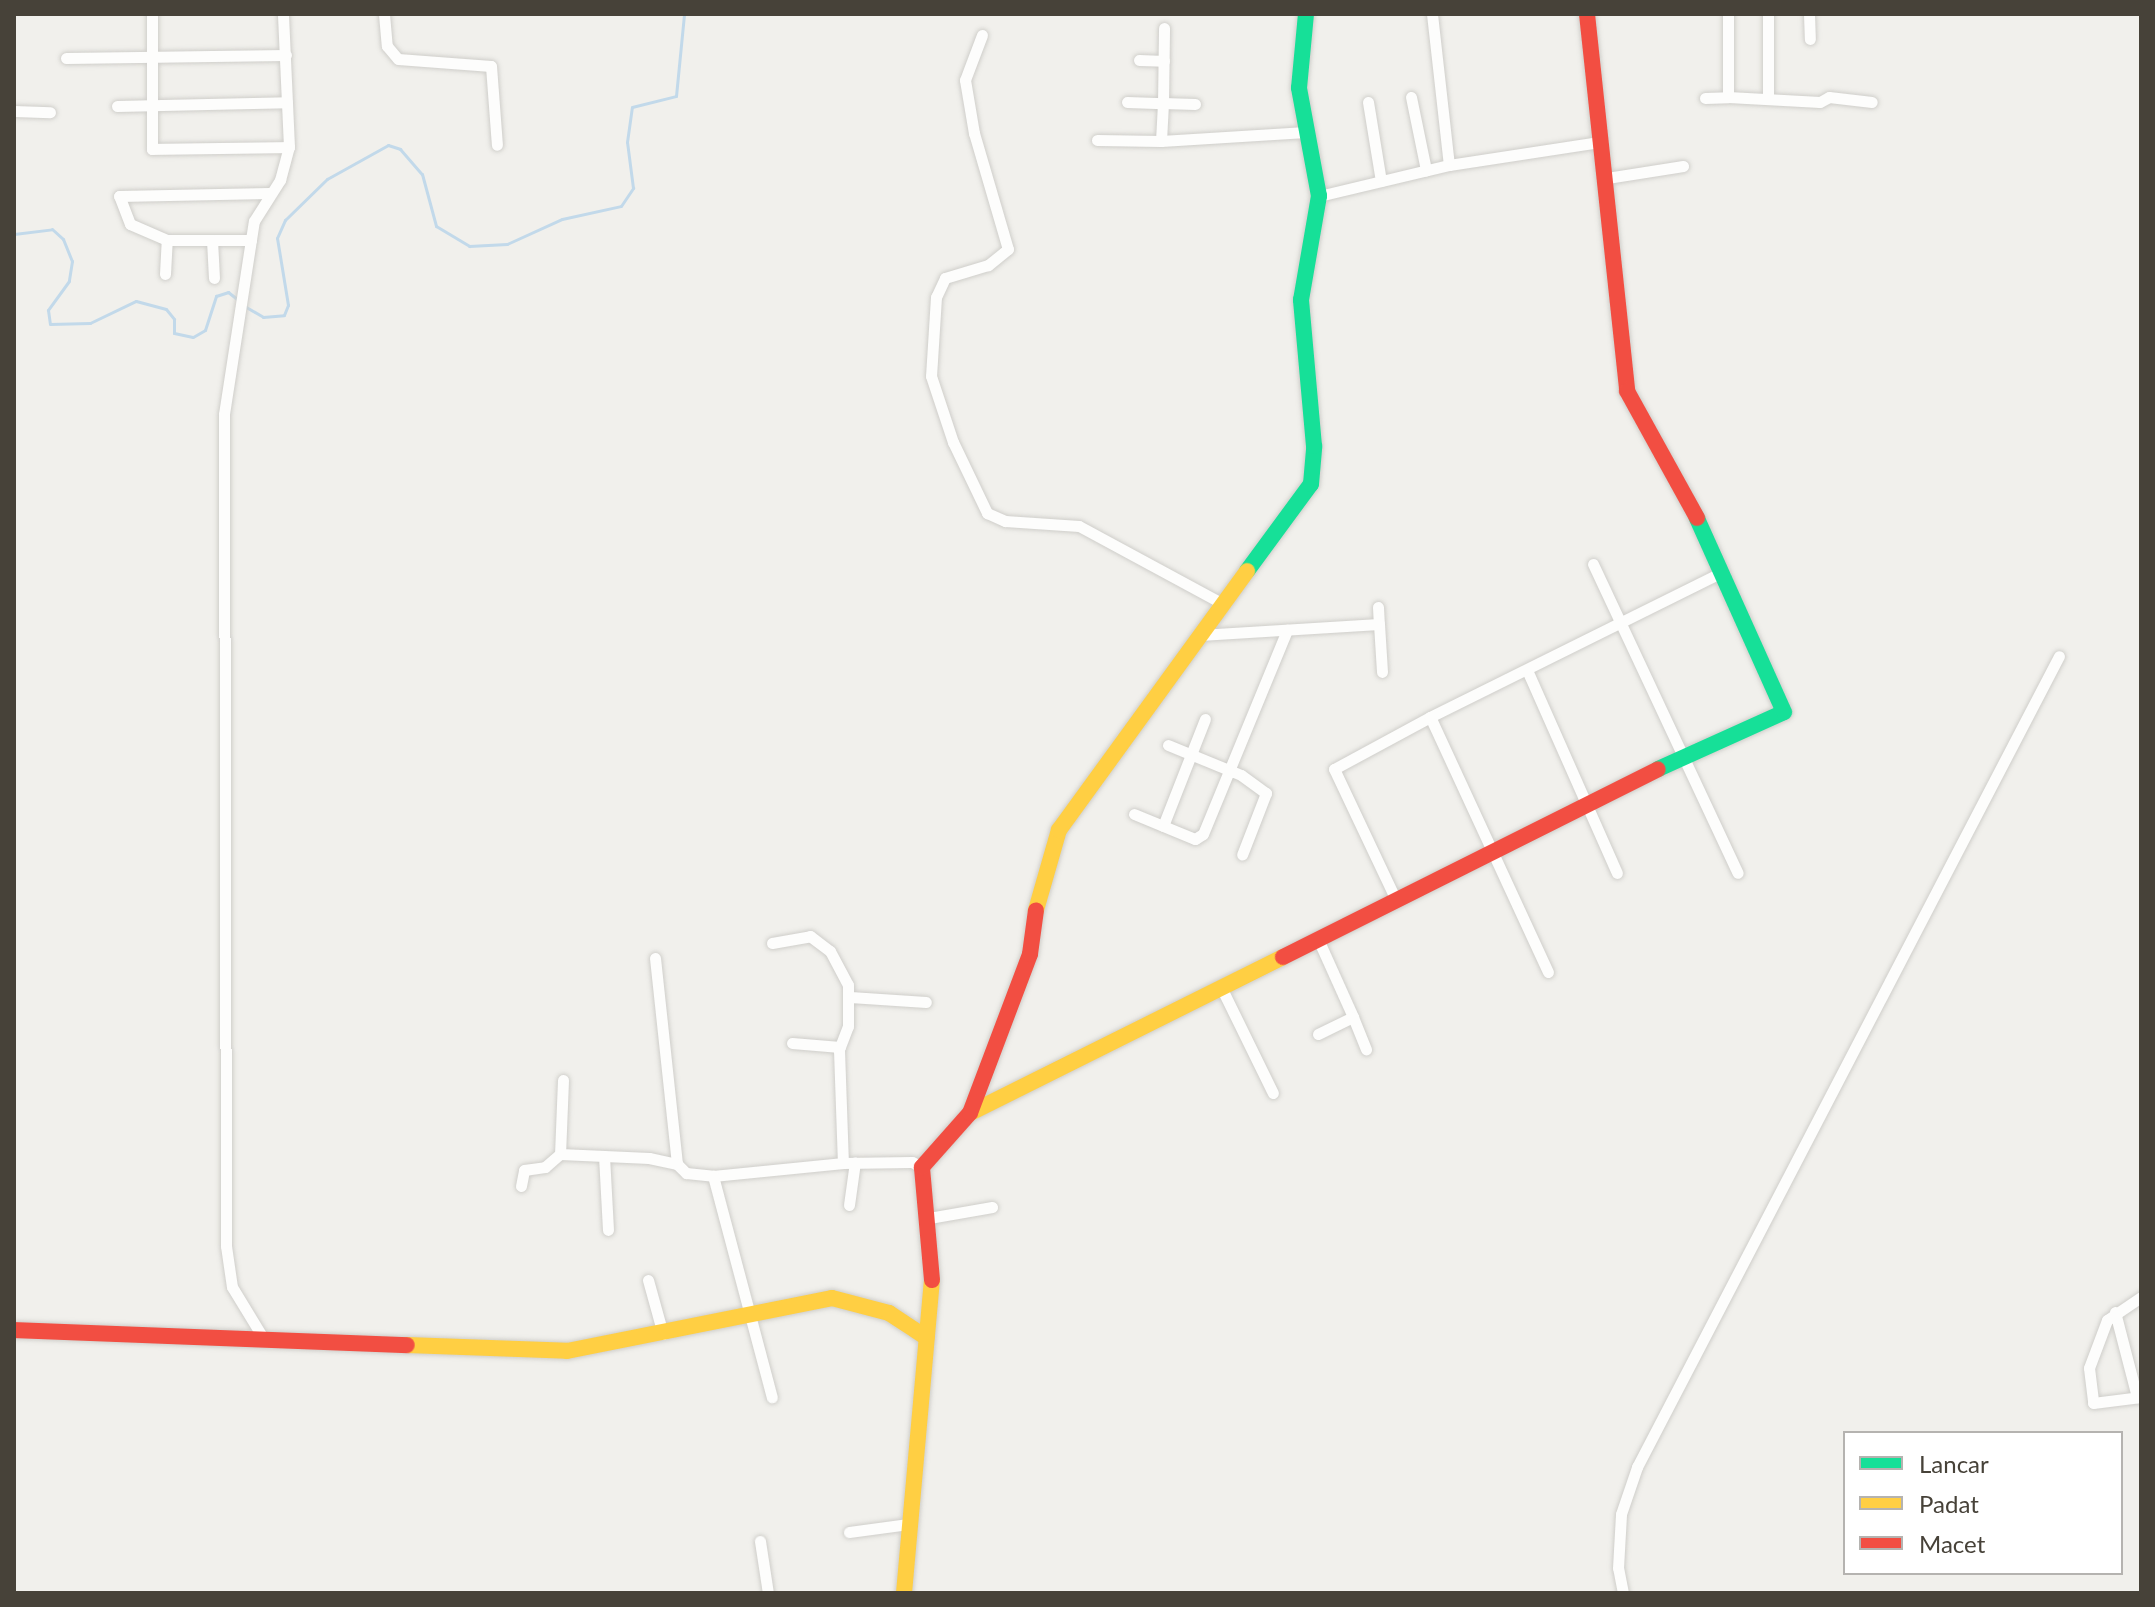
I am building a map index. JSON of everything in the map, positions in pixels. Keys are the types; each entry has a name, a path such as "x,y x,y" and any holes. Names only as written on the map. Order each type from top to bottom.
{"street":[{"path":"152,14 152,149 289,147"},
{"path":"265,1341 232,1287 225,1188 224,414 225,387 242,323 245,278 258,209 280,180 289,147 283,14"},
{"path":"384,14 387,46 398,59 491,66 497,145"},
{"path":"904,1593 933,1267 922,1167 970,1113 1030,954 1050,850 1105,761 1311,484 1314,446 1301,300 1319,196 1299,88 1306,14"},
{"path":"1432,14 1449,165"},
{"path":"970,1113 1686,755 1784,712 1722,572 1627,391 1607,178 1599,142 1587,14"},
{"path":"1728,14 1728,97"},
{"path":"1768,14 1768,99"},
{"path":"1809,14 1810,39"},
{"path":"1161,141 1164,28"},
{"path":"982,35 965,80 974,133 1008,249 988,265 945,278 936,297 931,376 953,442 975,492 996,518 1079,526 1223,604"},
{"path":"66,58 286,55"},
{"path":"1139,60 1164,61"},
{"path":"1411,97 1426,170"},
{"path":"1705,98 1820,102 1829,97 1872,102"},
{"path":"117,106 287,102"},
{"path":"1127,102 1195,104"},
{"path":"1368,102 1381,181"},
{"path":"14,111 50,112"},
{"path":"1097,140 1161,141 1306,132"},
{"path":"1319,196 1449,165 1599,142"},
{"path":"1607,178 1683,166"},
{"path":"251,240 167,240 124,219 119,196 269,193"},
{"path":"165,274 167,240"},
{"path":"212,240 214,278"},
{"path":"1593,564 1624,622 1738,873"},
{"path":"1396,900 1334,769 1430,717 1722,572"},
{"path":"1378,607 1382,672"},
{"path":"1200,635 1379,624"},
{"path":"1134,814 1195,839 1203,834 1287,630"},
{"path":"1623,1593 1618,1568 1621,1514 1637,1467 2059,656"},
{"path":"1527,670 1617,873"},
{"path":"1430,717 1548,972"},
{"path":"1163,826 1205,719"},
{"path":"1168,745 1230,769 1267,796 1242,855"},
{"path":"772,943 813,938 844,971 850,997 840,1047 849,1205"},
{"path":"1318,939 1366,1049"},
{"path":"655,958 677,1164"},
{"path":"1221,987 1273,1093"},
{"path":"850,997 926,1002"},
{"path":"1318,1034 1353,1017"},
{"path":"792,1043 840,1047"},
{"path":"560,1154 563,1080"},
{"path":"521,1186 524,1170 545,1167 560,1154 677,1164 686,1173 713,1176 849,1163 912,1162 922,1167"},
{"path":"604,1156 608,1230"},
{"path":"713,1176 772,1397"},
{"path":"929,1218 992,1207"},
{"path":"648,1280 663,1334"},
{"path":"2115,1312 2139,1397 2097,1404 2091,1395 2091,1356 2115,1312 2141,1297"},
{"path":"14,1330 567,1351 847,1299 889,1313 927,1338"},
{"path":"849,1532 908,1524"},
{"path":"760,1541 768,1593"}],"waterway":[{"path":"246,307 263,317 284,315 288,305 277,238 285,220 327,179 388,145 400,149 422,174 436,226 469,246 507,244 562,219 621,206 633,188 627,142 632,107 676,96 684,14"},
{"path":"14,234 52,229 63,239 72,261 69,281 48,310 50,324 90,323 136,301 166,309 174,319 174,333 193,337 205,330 216,296 228,292 237,299"}],"traffic: fast":[{"path":"1247,571 1311,484 1314,446 1301,300 1319,196 1299,88 1306,14"},
{"path":"1658,769 1784,712 1697,518"}],"traffic: slow":[{"path":"1036,910 1059,830 1247,571"},
{"path":"970,1113 1283,957"},
{"path":"904,1593 932,1280"},
{"path":"407,1345 567,1351 832,1298 889,1313 927,1338"}],"traffic: jam":[{"path":"1587,14 1627,391 1697,518"},
{"path":"1283,957 1658,769"},
{"path":"932,1280 922,1167 970,1113 1030,954 1036,910"},
{"path":"14,1330 407,1345"}]}
